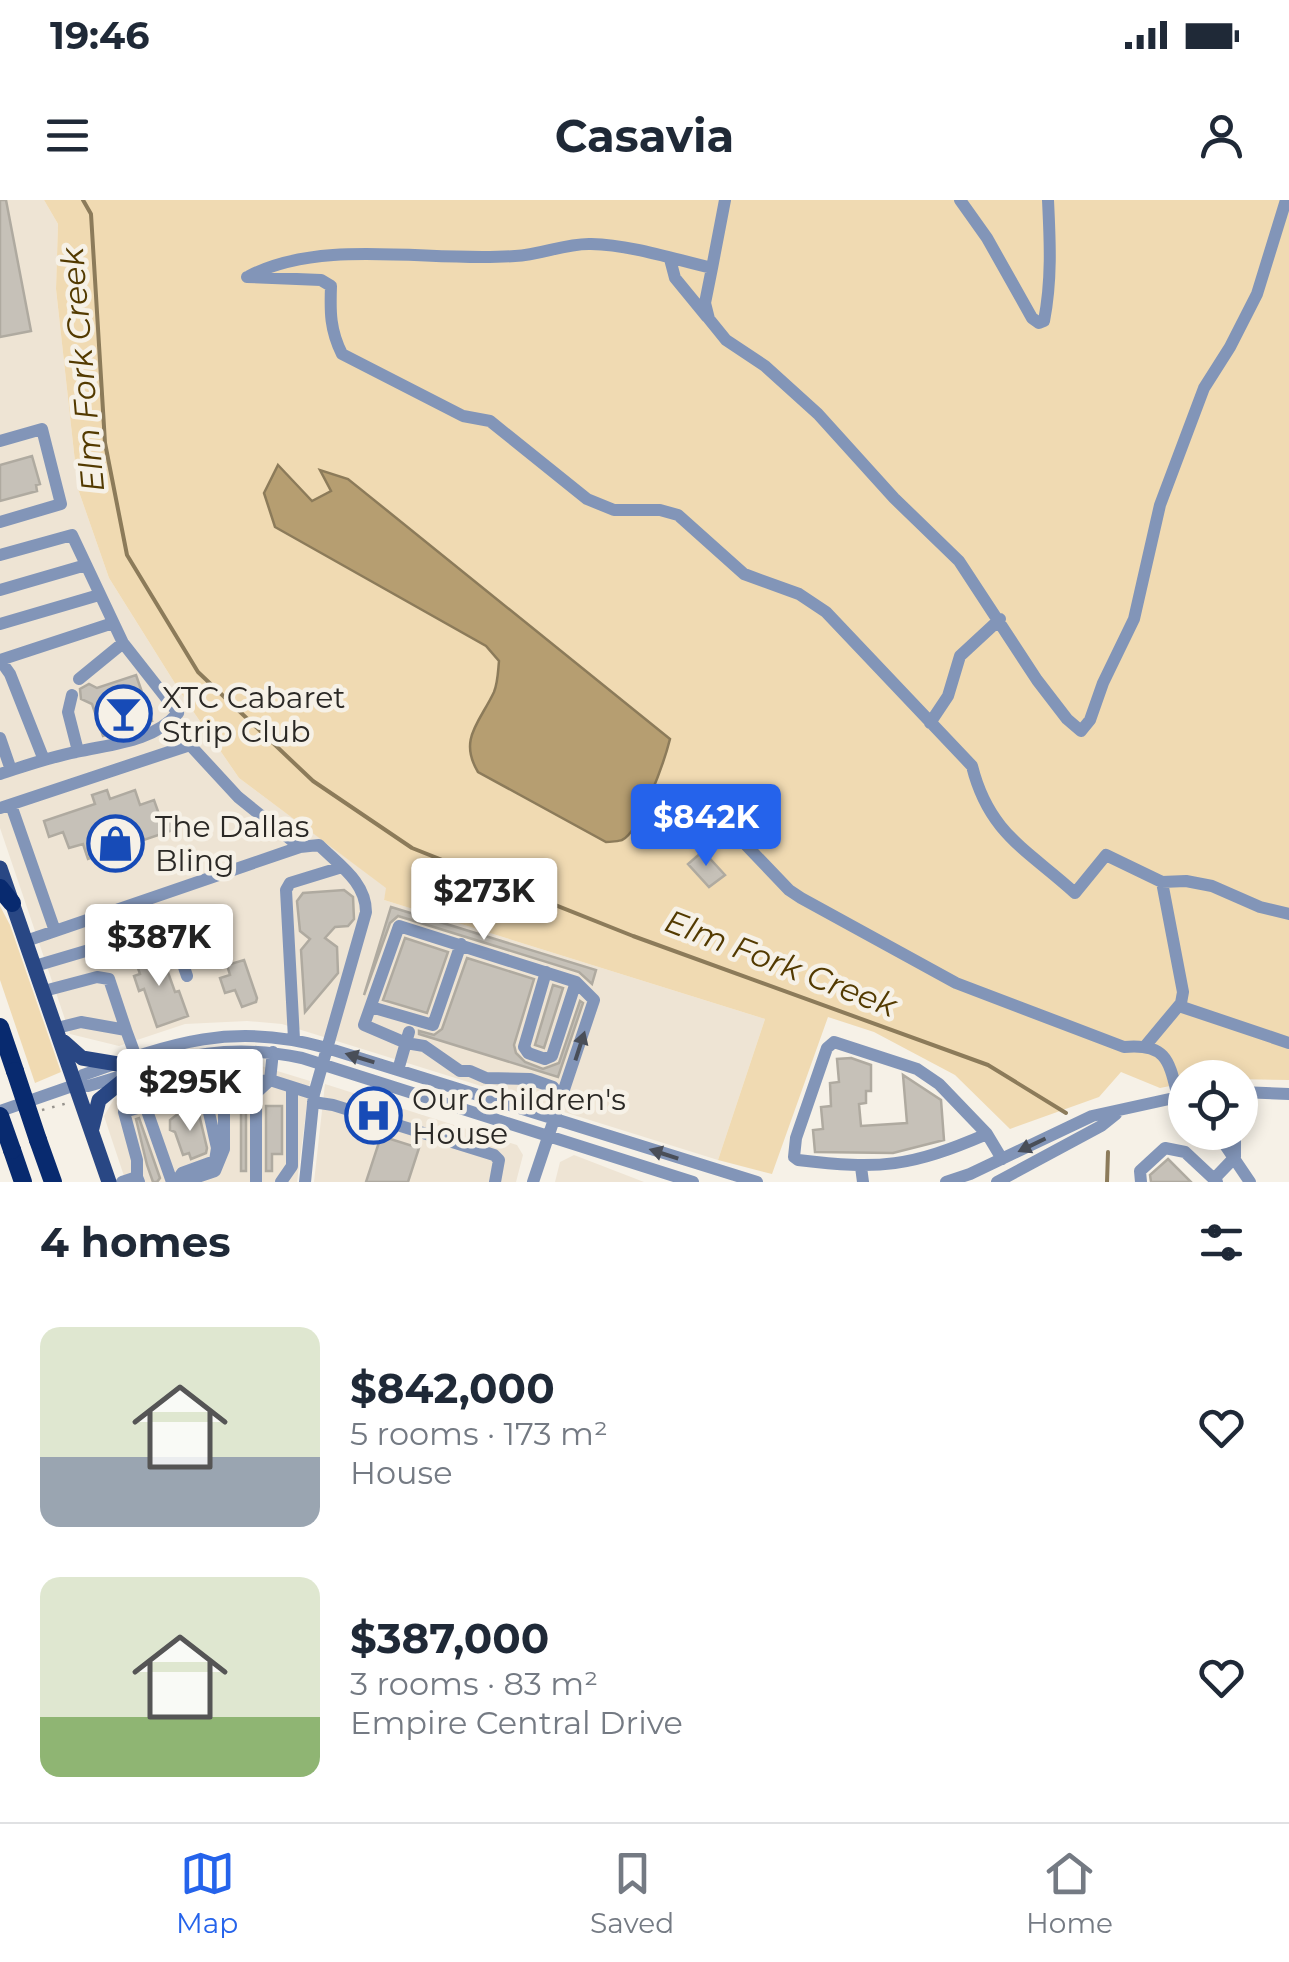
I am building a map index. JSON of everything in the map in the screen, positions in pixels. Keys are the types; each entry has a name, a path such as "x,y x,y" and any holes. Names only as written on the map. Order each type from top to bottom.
{"highway":[{"path":"0,1028 53,1182"},
{"path":"0,1114 22,1182"}],"main road":[{"path":"0,868 6,895 35,966 51,990 74,1085 109,1182"},
{"path":"62,1030 82,1058 132,1066"},
{"path":"92,1132 98,1100 132,1066"}],"street":[{"path":"708,318 705,303 725,200"},
{"path":"960,200 987,238 1032,318 1039,322 1044,321 1049,295 1048,200"},
{"path":"670,259 676,278 726,340 765,366 830,427 894,498 960,561 1062,714 1081,730 1086,727 1134,619 1160,505 1204,388 1248,314 1286,200"},
{"path":"712,268 588,244 518,256 410,257 385,253 301,258 284,261 247,278 321,280 331,286 328,311 342,354 463,416 490,421 600,506 678,515 744,574 799,594 826,612 972,766 980,794 1006,832 1028,856 1075,892 1106,855 1162,882 1212,886 1260,907 1289,914"},
{"path":"0,441 42,429 61,504 0,522"},
{"path":"0,555 72,535 123,644 178,713 170,722 128,742 78,751 6,772 0,738"},
{"path":"0,590 86,565"},
{"path":"0,624 99,595"},
{"path":"930,722 948,696 960,656 1000,619"},
{"path":"44,760 0,660 113,624"},
{"path":"79,680 123,644"},
{"path":"72,695 68,712 78,751"},
{"path":"55,931 5,807 190,744 238,796 300,847"},
{"path":"704,801 788,890 801,898 981,994 1124,1047 1146,1045 1168,1061"},
{"path":"26,941 300,847 319,846 360,886 366,898 366,912 314,1098 304,1182"},
{"path":"294,1039 286,890 290,882 342,868"},
{"path":"1146,1045 1179,1006 1183,982 1162,882"},
{"path":"35,966 170,926 187,976"},
{"path":"533,1182 594,1000 576,982 399,926 364,1026 408,1037 460,1071 486,1078 530,1079 553,1088 561,1097"},
{"path":"371,1008 432,1025 461,944"},
{"path":"88,950 96,977"},
{"path":"546,972 524,1046 528,1053 546,1059 552,1056 576,982"},
{"path":"51,990 96,977 108,979 126,1030 132,1066 150,1104 177,1182 214,1171 224,1149 224,1085"},
{"path":"1179,1006 1289,1043"},
{"path":"62,1030 81,1022 126,1030"},
{"path":"132,1066 208,1037 266,1035 294,1039 757,1182"},
{"path":"398,1070 408,1037"},
{"path":"986,1134 932,1158 861,1167 798,1160 794,1156 796,1138 828,1048 834,1042 917,1069 939,1084 986,1134 1002,1159"},
{"path":"0,1114 74,1085 84,1075 205,1052 272,1052 322,1064 694,1182"},
{"path":"256,1182 256,1093 270,1080 272,1052"},
{"path":"122,1182 138,1179 124,1112 206,1087 270,1080 334,1105 494,1155 499,1160 495,1182"},
{"path":"281,1182 292,1166 292,1088"},
{"path":"1258,1093 1289,1094"},
{"path":"946,1182 1092,1116 1168,1099"},
{"path":"998,1182 1101,1126 1118,1112"},
{"path":"1141,1182 1140,1171 1164,1148 1185,1152 1215,1180 1235,1158 1235,1150"},
{"path":"1229,1150 1250,1182"},
{"path":"861,1167 863,1182"}],"shaded area":[{"path":"0,200 44,200 58,224 56,289 78,489 109,578 239,778 387,888 384,900 765,1019 718,1160 282,1024 185,1024 119,1046 70,1034 0,828"},
{"path":"44,200 1289,200 1289,1080 1258,1079 1258,1060 1168,1060 1168,1086 1160,1088 1121,1072 1099,1097 1010,1129 955,1075 874,1032 828,1017 772,1174 718,1160 765,1019 384,900 386,888 239,778 109,578 78,489 56,289 58,224"},
{"path":"278,465 312,501 331,491 320,470 348,479 670,739 651,794 629,834 622,840 606,842 478,772 472,760 471,740 494,692 499,661 486,646 275,527 264,493"},
{"path":"0,906 61,1072 35,1083 0,980"},
{"path":"261,1066 310,1081 297,1182 126,1182 104,1116 114,1099 193,1074"},
{"name":"Our Children's House","path":"325,1084 517,1145 523,1155 516,1182 314,1182"},
{"path":"574,1155 644,1182 555,1182 560,1162"}],"building":[{"path":"0,200 6,200 31,331 0,337"},
{"path":"32,456 40,484 36,485 37,491 0,501 0,465"},
{"name":"XTC Cabaret Strip Club","path":"136,675 152,721 103,736 92,704 81,699 80,689 89,684 97,688"},
{"path":"107,790 110,799 135,790 140,805 154,800 160,817 174,813 179,828 88,859 83,844 69,848 63,832 49,837 44,821 95,804 92,795"},
{"path":"692,804 705,818 691,830 675,819"},
{"path":"703,851 725,875 709,887 688,864"},
{"path":"344,890 353,897 354,919 348,926 335,927 325,938 337,947 338,973 305,1012 301,950 310,939 300,931 297,901 303,893"},
{"path":"391,907 596,970 592,984 579,972 398,916 390,923 364,995"},
{"path":"405,938 448,952 427,1013 383,1000"},
{"path":"160,950 188,1016 157,1027 144,989 139,991 134,976 140,974 135,959"},
{"path":"467,958 534,979 514,1045 525,1062 543,1069 559,1063 580,1001 583,1003 558,1077 419,1034 434,1035 442,1029"},
{"path":"244,960 257,998 242,1007 235,990 225,993 220,978 230,975 227,965"},
{"path":"553,985 563,988 544,1048 535,1045"},
{"path":"851,1058 871,1065 871,1091 866,1091 866,1103 859,1104 861,1126 907,1123 903,1075 941,1100 944,1140 893,1153 815,1152 813,1130 823,1129 821,1107 831,1106 830,1083 839,1082 837,1059"},
{"path":"241,1106 246,1106 246,1171 241,1171"},
{"path":"266,1106 282,1106 282,1154 272,1154 272,1171 266,1171"},
{"path":"198,1110 207,1148 206,1153 191,1159 189,1153 183,1155 175,1132 170,1130 170,1120 179,1113"},
{"path":"139,1118 160,1178 157,1182 153,1182 147,1165 136,1119"},
{"path":"381,1136 419,1148 408,1182 366,1182"},
{"path":"1168,1159 1191,1182 1151,1182 1150,1175"}],"waterway":[{"name":"Elm Fork Creek","path":"83,200 91,214 105,443 127,555 198,672 313,781 412,848 633,936 988,1065 1066,1113"},
{"name":"Elm Fork Creek","path":"1107,1182 1108,1152"}],"place":[{"name":"XTC Cabaret Strip Club","path":"123,714"},
{"name":"The Dallas Bling","path":"116,843"},
{"name":"Our Children's House","path":"373,1116"}]}
